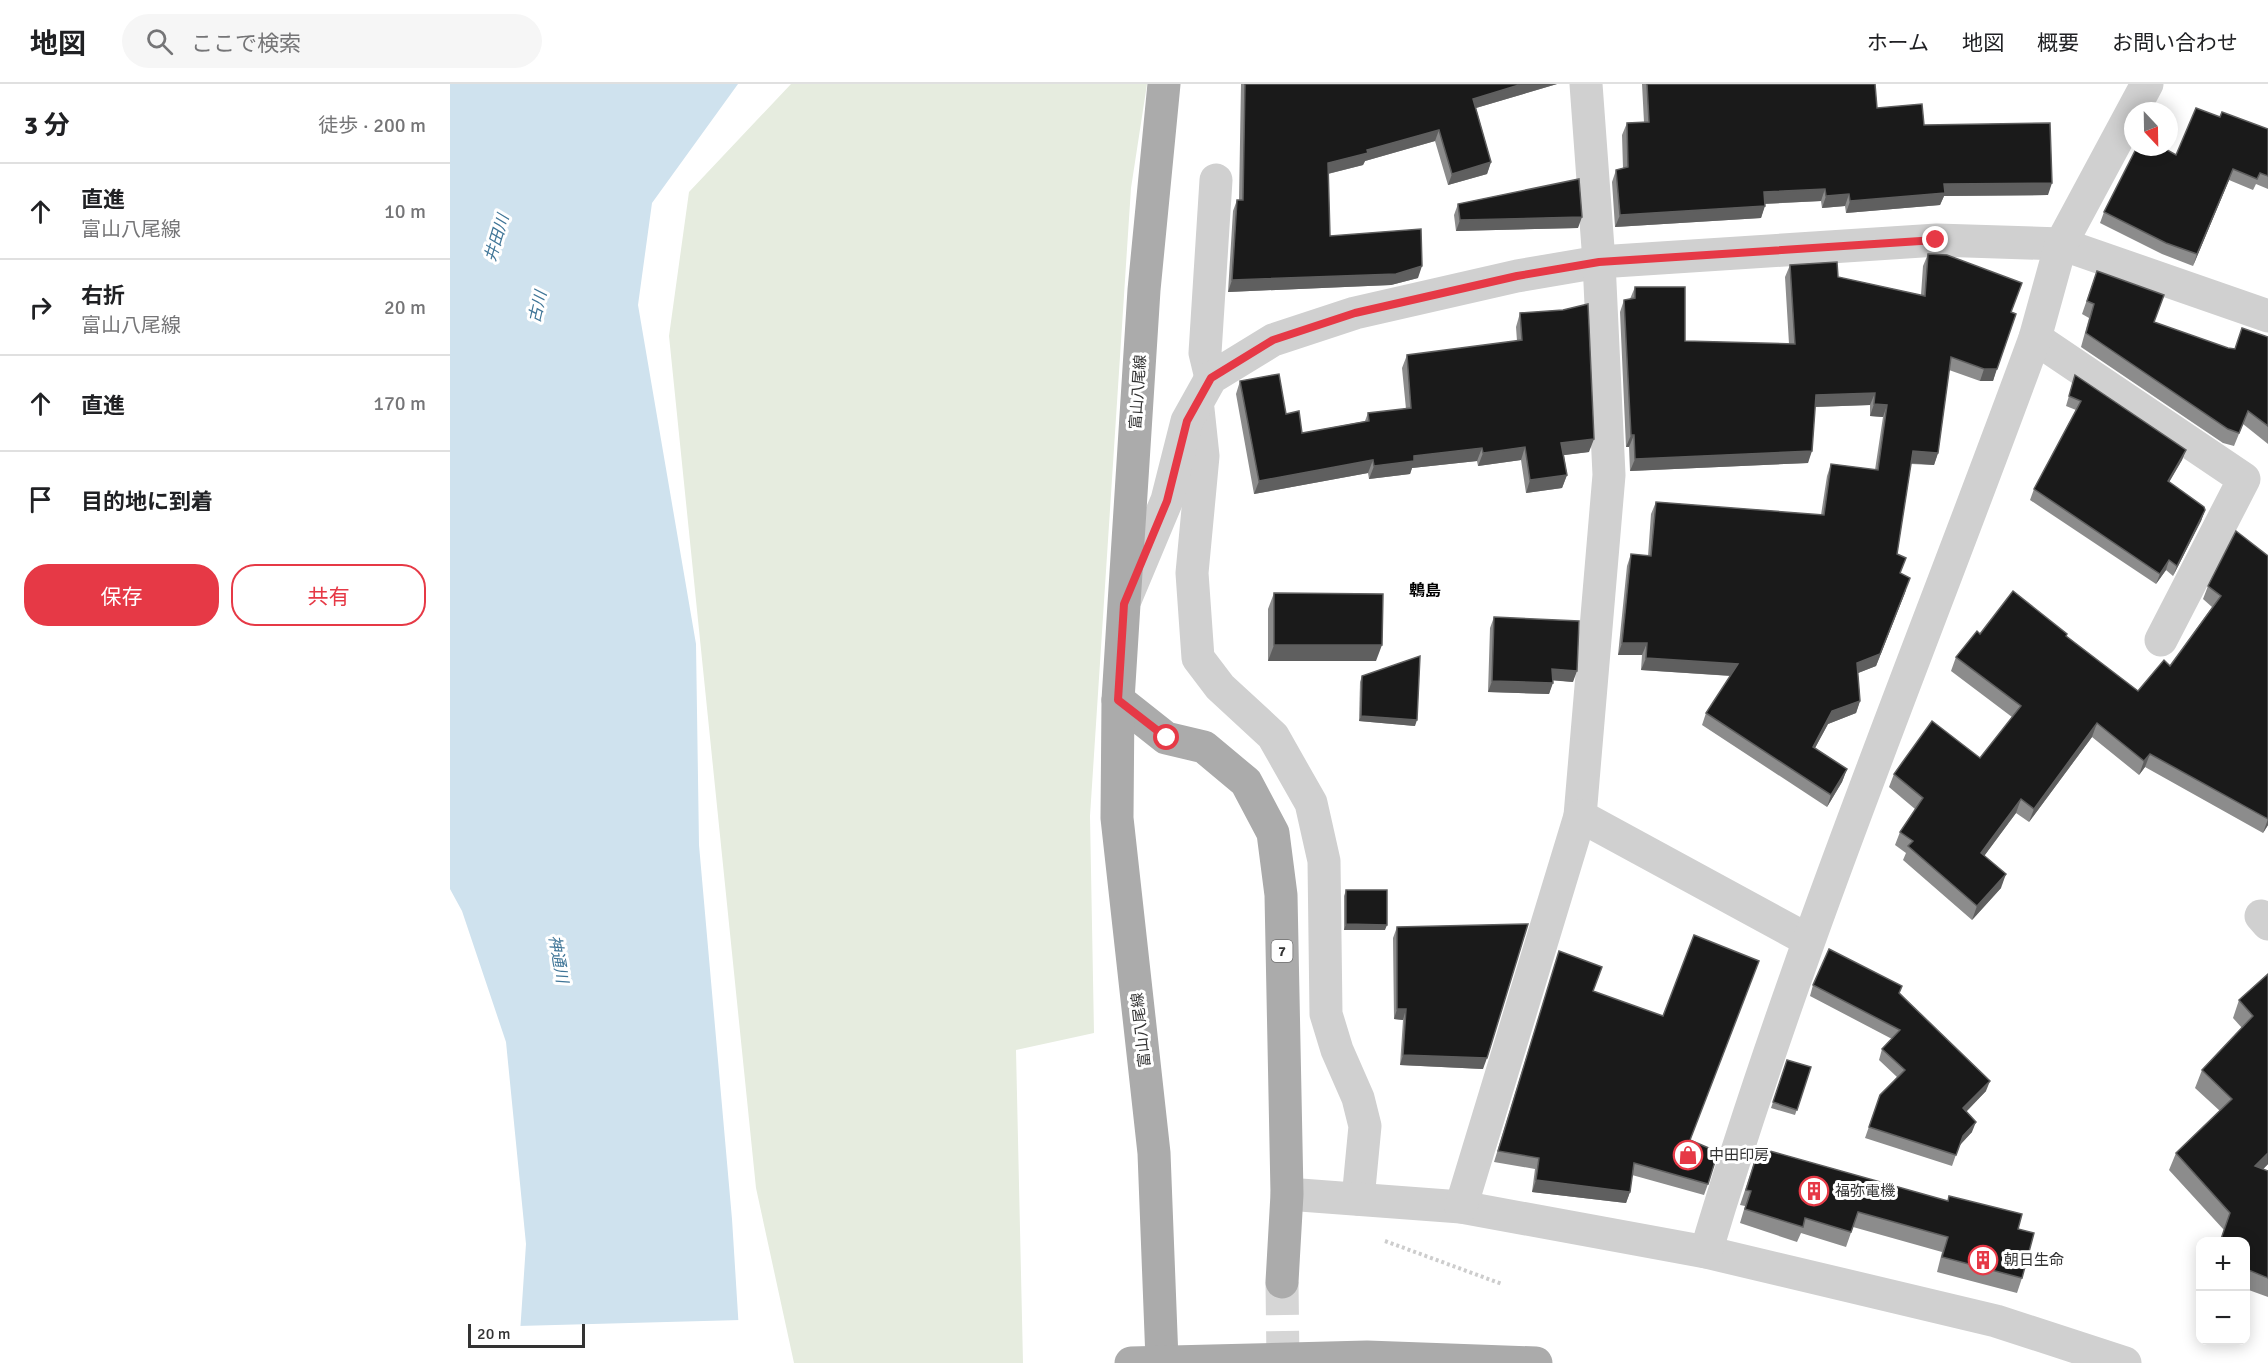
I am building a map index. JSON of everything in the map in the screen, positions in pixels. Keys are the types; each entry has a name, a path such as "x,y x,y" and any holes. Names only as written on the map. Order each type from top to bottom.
{"main road":[{"name":"富山八尾線","path":"1146,1362 1154,1153 1117,818 1118,700 1144,290 1164,84"},
{"name":"7","path":"1118,700 1167,738 1204,747 1246,782 1273,833 1281,895 1287,1194 1282,1282"},
{"path":"1146,1362 1367,1357 1536,1363"}],"street":[{"path":"1461,1207 1580,816 1609,475 1599,262 1586,84"},
{"path":"1706,1252 1743,1128 1808,940 2035,338 2061,244 2147,84"},
{"path":"1216,180 1205,354 1203,456 1192,573 1198,657 1220,687 1274,736 1311,803 1324,861 1326,1014 1337,1050 1358,1098 1365,1126 1358,1200"},
{"path":"1124,604 1167,501 1187,421 1204,391 1273,340 1355,313 1517,276 1599,262 1936,240 2061,244 2268,316"},
{"path":"2035,338 2244,479 2161,640"},
{"path":"1580,816 1808,940"},
{"path":"1287,1194 1461,1207 1706,1252 1996,1321 2035,1350 2125,1363"}],"path":[{"path":"1384,1240 1502,1284"}],"shaded area":[{"path":"791,84 1147,84 1131,188 1090,816 1094,1033 1016,1050 1023,1363 794,1363 756,1188 669,336 689,192"}],"water":[{"path":"450,84 738,84 652,203 638,305 696,644 699,845 732,1219 741,1363 518,1363 526,1244 506,1042 462,911 450,889"}],"pier":[{"path":"741,1320 744,1363 515,1363 518,1326"}],"building":[{"path":"1245,84 1522,84 1473,99 1491,162 1452,174 1439,130 1367,150 1368,153 1328,163 1330,236 1421,229 1422,266 1396,274 1232,280 1237,200 1243,200"},
{"path":"1647,84 1875,84 1877,108 1922,104 1924,125 2050,123 2052,183 1944,184 1945,193 1850,201 1849,194 1826,196 1825,189 1764,192 1765,206 1620,215 1616,170 1628,167 1627,123 1649,122"},
{"path":"2196,108 2220,117 2222,112 2268,129 2268,176 2260,173 2257,179 2233,169 2197,254 2166,243 2104,212 2132,156 2178,156 2178,150"},
{"path":"1579,179 1582,217 1460,220 1458,204"},
{"path":"1928,254 1947,255 2022,283 2011,312 2016,314 1997,369 1984,369 1951,357 1938,453 1913,451 1897,554 1906,558 1900,573 1910,578 1880,654 1857,663 1860,701 1832,711 1813,747 1847,769 1831,795 1706,713 1738,664 1646,658 1647,643 1622,643 1631,554 1651,556 1656,502 1824,515 1831,464 1878,470 1887,405 1874,404 1875,393 1816,395 1812,451 1635,459 1634,435 1631,435 1624,300 1635,298 1635,287 1685,287 1685,341 1795,344 1790,265 1837,262 1838,277 1925,296"},
{"path":"2097,271 2164,295 2154,322 2235,349 2242,328 2268,337 2268,426 2248,411 2239,433 2228,429 2086,333 2094,304 2087,301"},
{"path":"1588,304 1594,439 1561,443 1567,475 1530,480 1525,447 1483,453 1482,448 1414,456 1414,461 1374,466 1373,460 1259,481 1240,381 1279,374 1286,414 1299,411 1302,433 1369,421 1368,413 1411,408 1407,355 1522,340 1520,313 1563,310"},
{"path":"2075,375 2186,450 2168,481 2205,510 2177,566 2169,560 2160,574 2034,489 2081,401 2069,396"},
{"path":"2236,531 2268,556 2268,819 2150,754 2144,761 2097,723 2034,809 2021,799 1981,853 2006,874 1977,906 1908,846 1913,841 1900,832 1923,798 1894,774 1932,721 1980,758 2021,706 1956,657 1977,631 1980,634 2013,591 2067,634 2066,636 2138,691 2164,660 2170,666 2221,596 2208,586"},
{"path":"1274,593 1383,594 1382,645 1274,645"},
{"path":"1494,617 1579,621 1577,671 1552,669 1553,683 1492,681"},
{"path":"1420,656 1417,720 1361,716 1362,676"},
{"path":"1346,890 1387,890 1387,925 1346,924"},
{"path":"1528,924 1487,1058 1403,1055 1406,1009 1397,1009 1397,927"},
{"path":"1694,935 1759,961 1690,1140 1718,1152 1708,1184 1634,1163 1630,1192 1536,1180 1539,1158 1498,1151 1559,951 1602,967 1593,991 1663,1016"},
{"path":"1829,949 1902,986 1899,993 1990,1081 1963,1108 1976,1122 1963,1136 1956,1155 1869,1127 1880,1095 1905,1070 1882,1049 1900,1030 1813,985"},
{"path":"2268,974 2268,1153 2255,1166 2268,1171 2268,1278 2250,1271 2250,1237 2222,1237 2230,1213 2176,1153 2232,1099 2202,1070 2253,1016 2239,1000"},
{"path":"1787,1060 1811,1067 1797,1110 1773,1102"},
{"path":"1759,1148 1948,1201 1949,1196 2022,1214 2018,1229 2034,1233 2022,1278 1942,1257 1948,1237 1858,1212 1851,1232 1805,1218 1803,1227 1745,1209 1751,1191 1746,1190"}],"tunnel":[{"path":"1282,1282 1283,1363"}],"place":[{"name":"中田印房","path":"1688,1155"},
{"name":"福弥電機","path":"1814,1191"},
{"name":"朝日生命","path":"1983,1260"}],"district":[{"name":"鵯島","path":"1425,591"}],"route":[{"path":"1167,738 1118,700 1124,604 1167,501 1187,421 1211,378 1273,340 1355,313 1517,276 1599,262 1936,240"}],"water label":[{"name":"井田川","path":"497,238"},
{"name":"古川","path":"538,307"},
{"name":"神通川","path":"558,959"}]}
